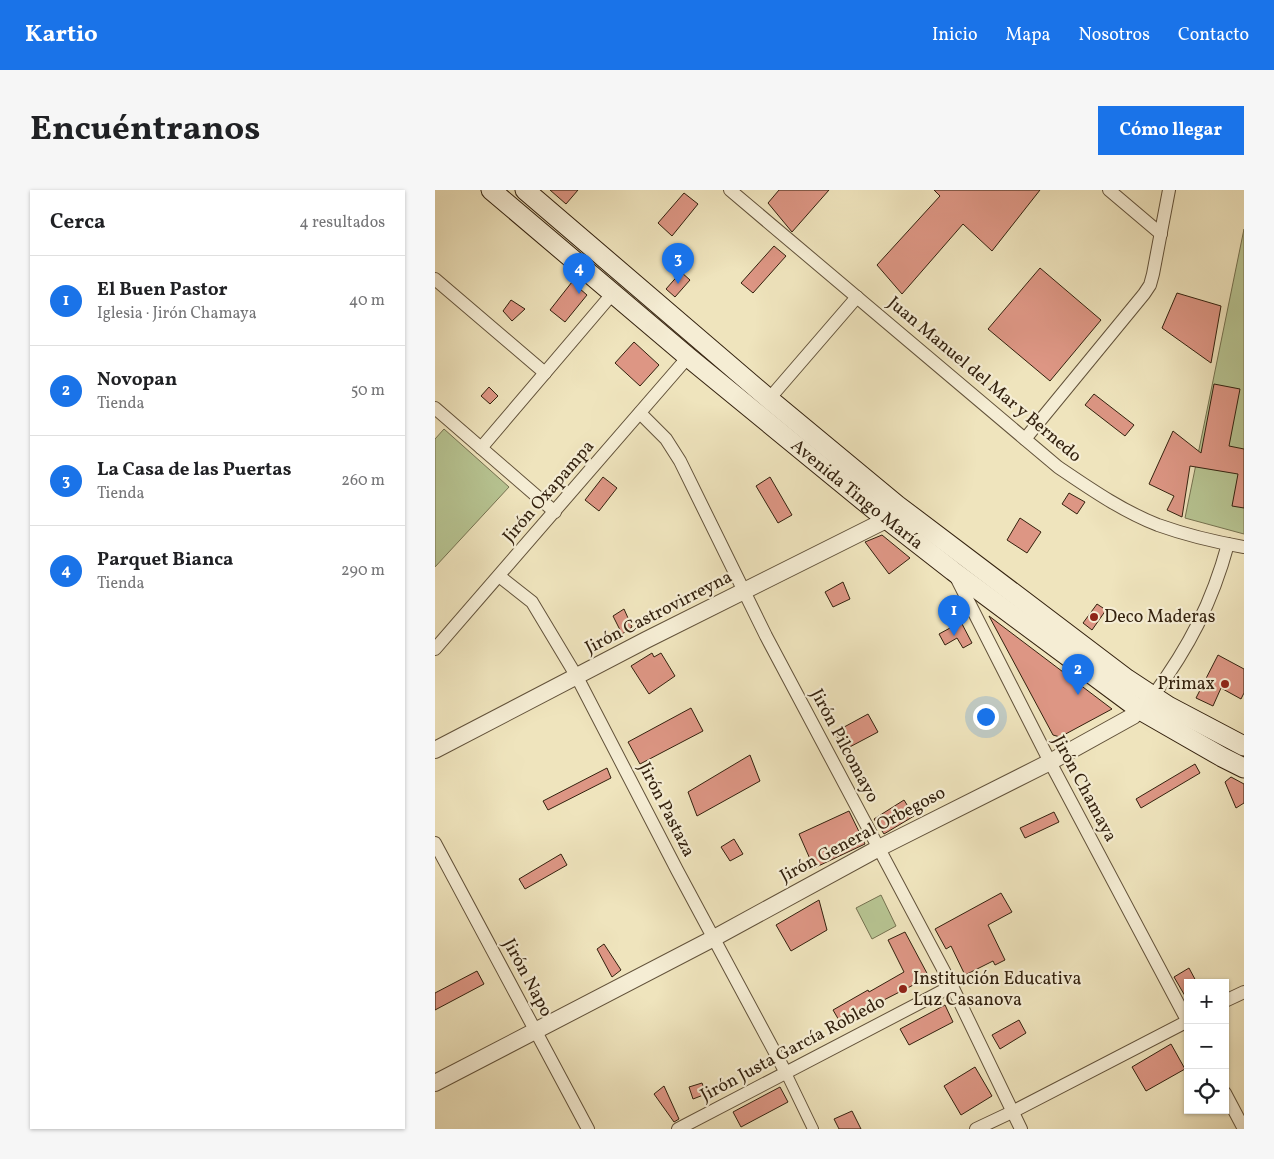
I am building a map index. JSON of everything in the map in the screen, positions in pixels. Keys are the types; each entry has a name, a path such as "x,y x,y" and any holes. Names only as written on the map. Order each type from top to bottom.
{"main road":[{"name":"Avenida Tingo María","path":"491,190 688,357 892,512 1127,679 1168,706 1244,746"},
{"name":"Avenida Tingo María","path":"525,190 769,399 953,571 1140,710 1244,768"}],"street":[{"name":"Juan Manuel del Mar y Bernedo","path":"730,190 1058,467 1131,512 1157,524 1180,532 1244,547"},
{"path":"1109,190 1161,234"},
{"path":"1025,439 1150,285 1169,190"},
{"path":"435,279 545,373"},
{"path":"481,448 613,293"},
{"path":"769,399 857,297"},
{"name":"Jirón Oxapampa","path":"435,649 688,357"},
{"path":"435,408 555,512"},
{"name":"Jirón Pilcomayo","path":"640,413 666,439 680,461 766,636 952,986 1021,1129"},
{"name":"Jirón Castrovirreyna","path":"435,750 645,640 745,592 892,512"},
{"name":"Jirón General Orbegoso","path":"435,1083 713,938 879,848 1050,762 1133,716 1153,696 1171,671 1199,623 1211,598 1228,544"},
{"name":"Jirón Chamaya","path":"953,571 1050,762 1184,1013"},
{"name":"Jirón Pastaza","path":"499,576 532,602 577,677 785,1073"},
{"name":"Jirón Napo","path":"435,844 588,1129"},
{"name":"Jirón Justa García Robledo","path":"678,1129 952,986"},
{"path":"1229,999 1244,992"},
{"path":"976,1129 1184,1023"},
{"path":"785,1073 813,1129"},
{"path":"1229,1101 1244,1129"}],"green space":[{"path":"1244,229 1244,534 1185,518"},
{"path":"444,429 509,487 435,567 435,439"},
{"path":"881,895 896,926 872,939 856,908"}],"building":[{"path":"550,190 578,190 566,204"},
{"path":"779,190 829,190 792,232 768,203"},
{"path":"934,190 1040,190 992,251 963,224 902,294 877,265 940,196"},
{"path":"684,193 698,204 672,236 658,223"},
{"path":"774,246 786,256 753,293 741,283"},
{"path":"1040,268 1101,320 1050,381 988,329"},
{"path":"681,272 690,280 675,297 666,289"},
{"path":"572,282 587,295 565,322 550,310"},
{"path":"1177,293 1221,306 1211,363 1162,328"},
{"path":"511,300 525,309 512,321 503,311"},
{"path":"634,342 659,365 640,386 615,363"},
{"path":"1214,384 1240,389 1229,446 1244,449 1244,508 1232,506 1238,474 1190,466 1182,517 1167,510 1174,496 1149,484 1173,431 1201,453"},
{"path":"489,387 498,396 490,404 481,396"},
{"path":"1094,394 1134,425 1125,436 1085,405"},
{"path":"603,477 617,488 599,511 585,500"},
{"path":"770,477 792,515 778,523 756,486"},
{"path":"1069,493 1085,502 1077,514 1062,504"},
{"path":"1020,518 1041,532 1027,553 1007,540"},
{"path":"882,535 910,558 889,574 865,542"},
{"path":"843,582 850,599 833,607 825,592"},
{"name":"Deco Maderas","path":"1097,604 1106,610 1092,630 1083,623"},
{"path":"624,609 632,627 622,634 613,616"},
{"path":"989,616 1112,709 1060,737 1053,735"},
{"path":"961,622 972,643 963,648 957,638 945,645 939,634"},
{"path":"652,653 654,657 661,653 675,676 649,694 631,666"},
{"path":"1218,655 1244,669 1244,693 1241,699 1221,688 1213,706 1196,698"},
{"path":"691,708 703,731 640,764 628,742"},
{"path":"868,714 878,732 844,750 835,732"},
{"path":"750,755 760,781 697,816 688,792"},
{"path":"1195,764 1200,773 1141,808 1136,799"},
{"path":"607,768 611,778 548,810 543,801"},
{"path":"1231,777 1244,784 1244,803 1236,808 1225,782"},
{"path":"904,800 914,816 884,834 874,819"},
{"path":"849,811 865,844 814,868 799,834"},
{"path":"1054,812 1059,822 1025,838 1020,828"},
{"path":"734,839 743,854 730,861 721,847"},
{"path":"561,854 567,865 525,889 519,879"},
{"path":"1001,893 1012,912 988,925 1005,960 995,965 993,961 965,975 951,946 946,949 935,929"},
{"path":"819,900 827,930 791,951 776,925"},
{"path":"905,932 929,977 840,1022 833,1010 904,972 888,940"},
{"path":"604,944 621,970 612,977 597,949"},
{"path":"1189,968 1195,979 1184,979 1184,994 1174,977"},
{"path":"477,971 484,984 435,1010 435,993"},
{"path":"945,1005 953,1022 909,1045 900,1029"},
{"path":"1019,1020 1026,1033 1000,1049 992,1035"},
{"path":"1171,1044 1184,1070 1146,1091 1132,1067"},
{"path":"975,1067 992,1096 961,1115 944,1086"},
{"path":"702,1083 706,1094 693,1099 689,1087"},
{"path":"664,1086 679,1119 674,1122 654,1094"},
{"path":"780,1087 788,1102 741,1127 733,1112"},
{"path":"852,1111 861,1129 839,1129 834,1119"}],"place":[{"name":"La Casa de las Puertas","path":"678,284"},
{"name":"Parquet Bianca","path":"579,294"},
{"name":"Deco Maderas","path":"1094,617"},
{"name":"El Buen Pastor","path":"954,636"},
{"name":"Primax","path":"1225,684"},
{"name":"Novopan","path":"1078,695"},
{"name":"Institución Educativa Luz Casanova","path":"903,989"}]}
